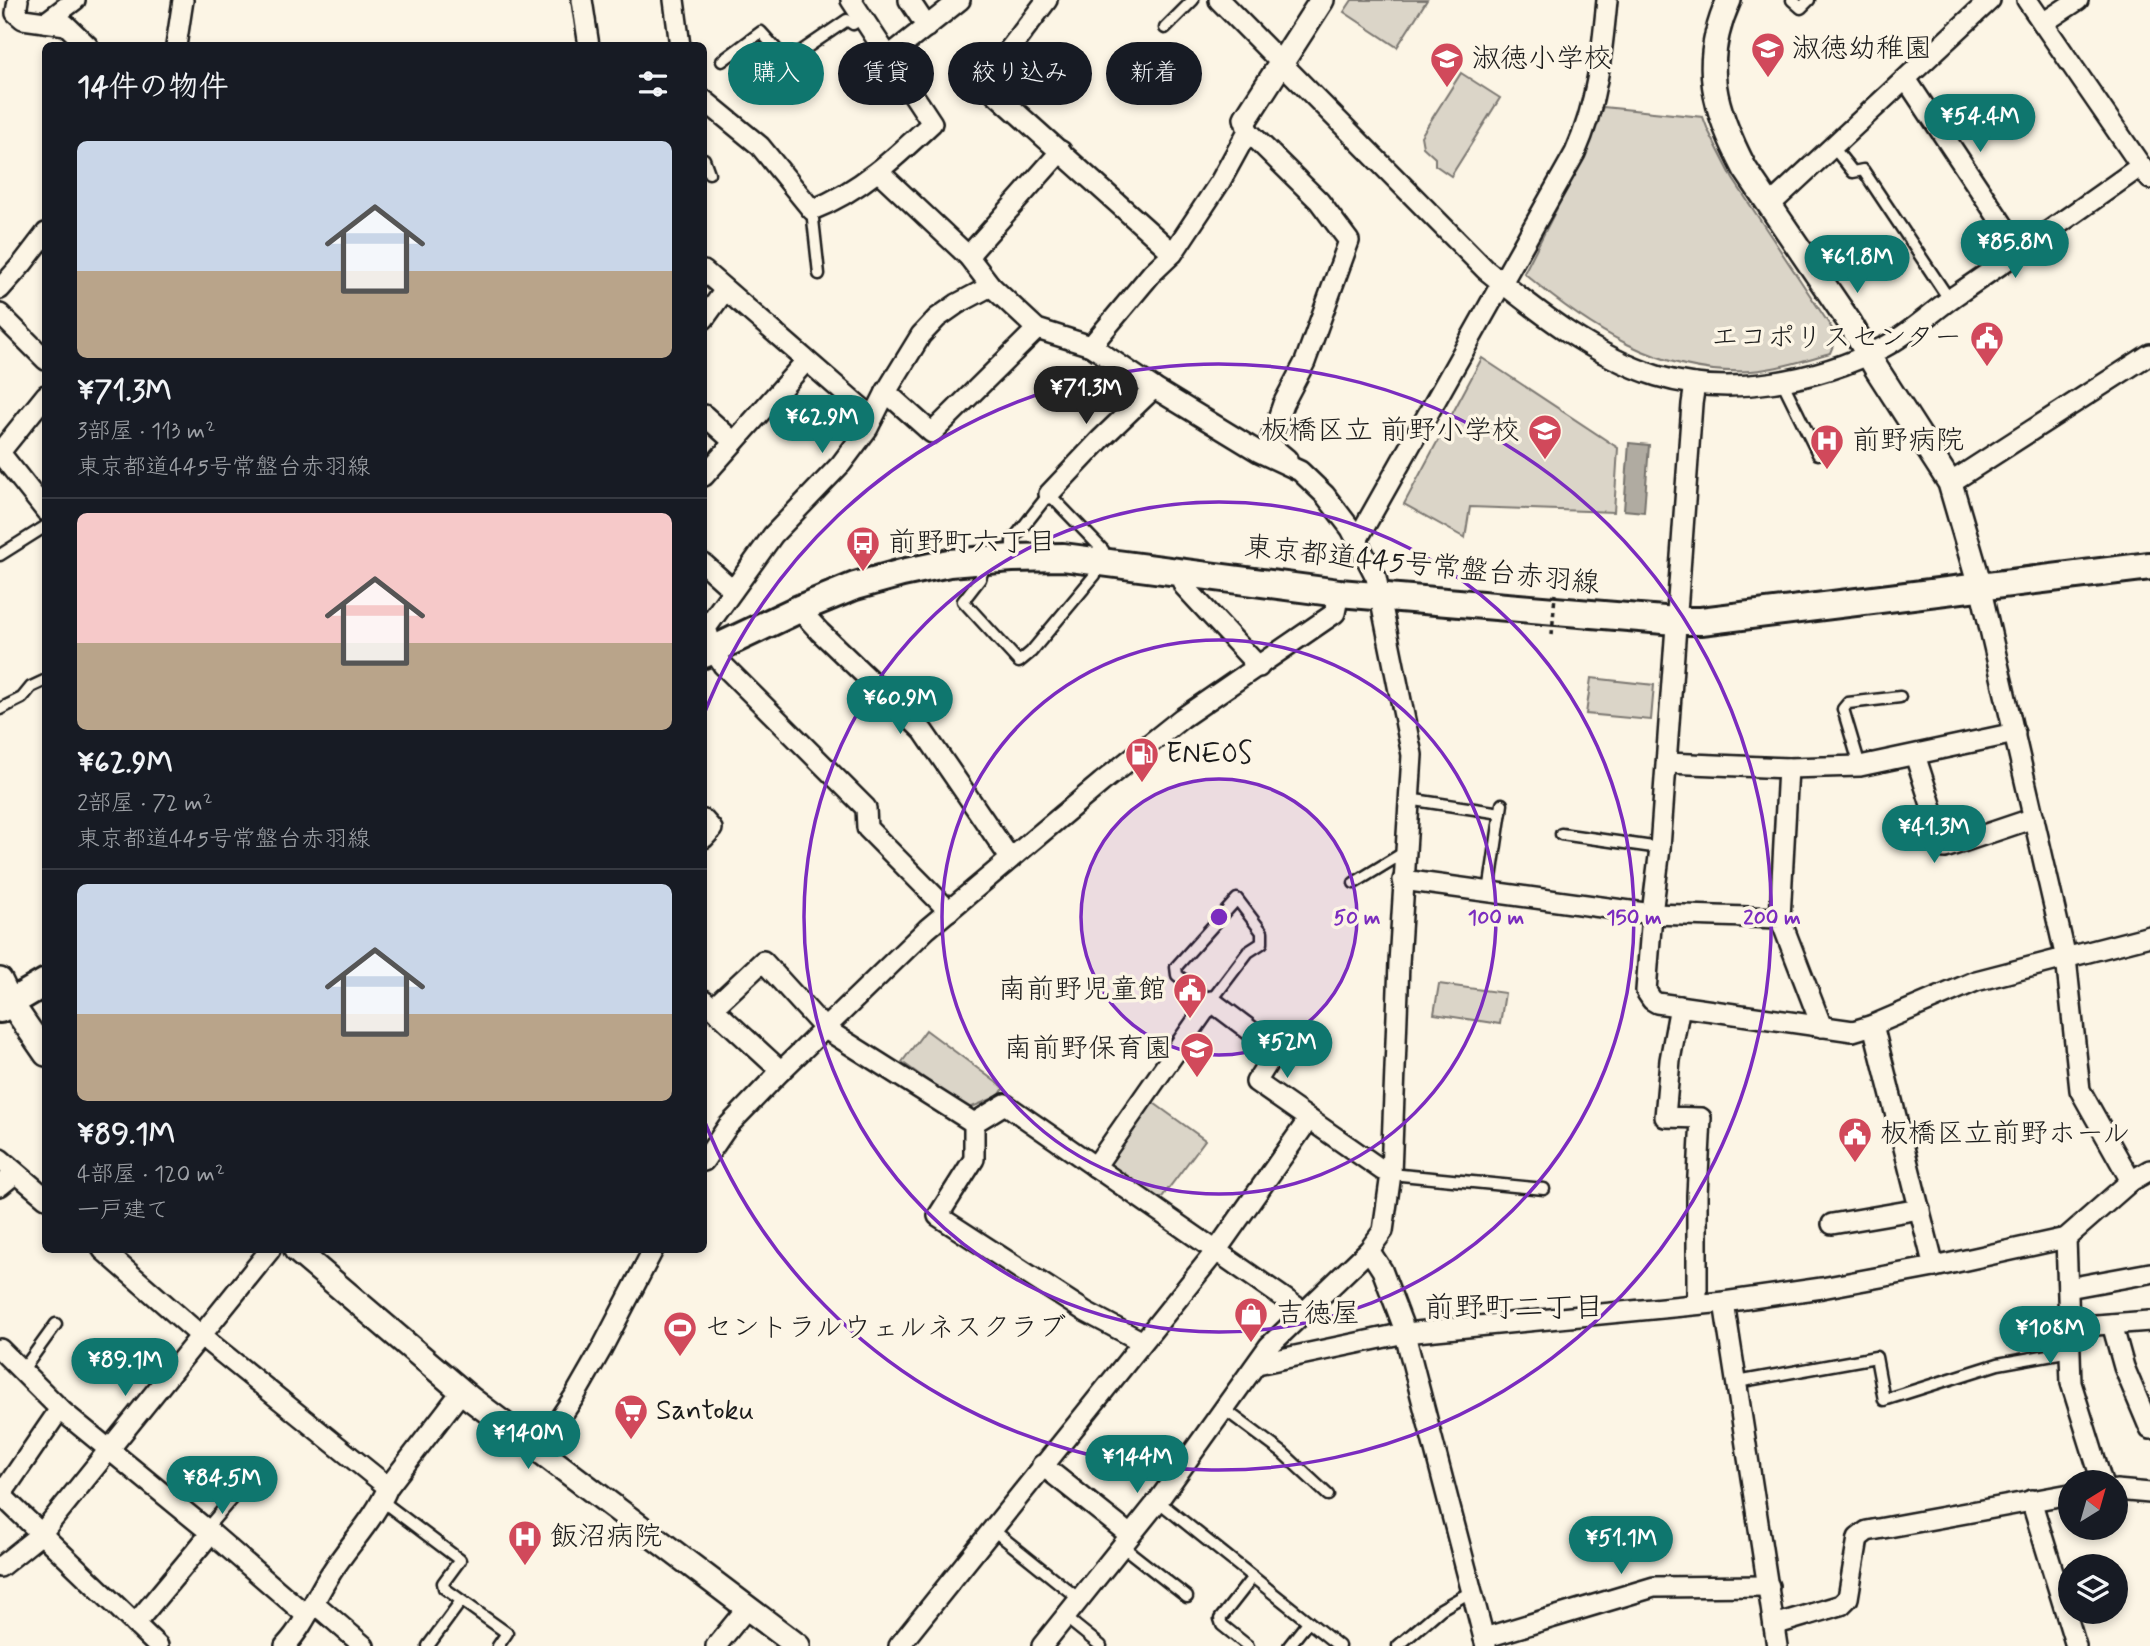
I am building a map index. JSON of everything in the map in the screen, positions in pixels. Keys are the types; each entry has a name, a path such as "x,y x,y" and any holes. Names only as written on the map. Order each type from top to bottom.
{"main road":[{"name":"東京都道445号常盤台赤羽線","path":"708,652 855,586 949,564 1012,558 1063,557 1339,593 1676,621 1701,621 2150,566"},
{"path":"4,997 42,983"}],"street":[{"path":"18,0 16,13 23,19 66,24 84,42"},
{"path":"46,22 75,0"},
{"path":"177,42 183,0"},
{"path":"582,0 588,42"},
{"path":"674,0 679,42"},
{"path":"851,0 879,42"},
{"path":"909,0 927,27"},
{"path":"908,42 960,0"},
{"path":"1219,0 1486,270 1501,281 1592,346 1624,363 1658,376 1695,384 1748,386 1821,371 1886,346 1949,299 2146,173 2027,0"},
{"path":"1091,346 1172,253 1220,182 1247,125 1282,62 1322,0"},
{"path":"1357,540 1575,153 1585,131 1596,87 1607,0"},
{"path":"1729,0 1714,44 1712,67 1714,92 1732,145 1745,169 1850,323 1950,483 1980,586 2066,958 2080,1090 2131,1181"},
{"path":"1771,204 1990,0"},
{"path":"2043,23 2078,0"},
{"path":"1041,2 986,80 988,87 1172,253"},
{"path":"1906,79 2021,252"},
{"path":"707,103 760,146 812,210 826,205 879,172 932,123 920,105"},
{"path":"1042,1646 1158,1501 1278,1337 1369,1250 1382,1231 1391,1174 1403,880 1412,755 1376,577 1357,540 1325,495 1269,444 1283,404 1305,362 1349,241 1319,201 1247,125"},
{"path":"968,256 1061,151"},
{"path":"879,172 968,256 991,286 1037,329 1091,346 1259,452 1300,471"},
{"path":"0,289 42,238"},
{"path":"707,274 873,418"},
{"path":"707,627 773,536 841,464 873,418 911,350 937,318 991,286"},
{"path":"707,315 725,290"},
{"path":"0,315 42,356"},
{"path":"886,392 932,433 1037,329"},
{"path":"1950,483 2150,354"},
{"path":"707,473 806,361"},
{"path":"1695,384 1667,763 1646,991 1652,1000 1853,1031 1976,981 2150,936"},
{"path":"1049,494 1154,388"},
{"path":"42,400 0,452 42,506"},
{"path":"707,418 734,442"},
{"path":"707,567 733,590"},
{"path":"1185,574 1184,586 1259,667"},
{"path":"707,1157 728,1126 781,1071 949,911 1182,718 1335,613 1339,593"},
{"path":"799,609 923,731 1010,859"},
{"path":"708,652 866,808 867,828 949,911"},
{"path":"1667,763 1788,768 1860,766 2015,733"},
{"path":"1915,755 1945,848 2034,818"},
{"path":"1788,768 1780,918 1822,1027"},
{"path":"1403,880 1652,914 1780,918"},
{"path":"781,1071 708,1003 763,961 824,1028 975,1123"},
{"path":"4,997 42,1049"},
{"path":"1095,1167 1211,1001 1276,1050 1256,1082 1391,1174"},
{"path":"1679,1006 1670,1060 1665,1117 1701,1118 1697,1195 1697,1304"},
{"path":"1873,1025 1934,1267"},
{"path":"975,1123 1005,1104 1304,1312"},
{"path":"899,1646 1141,1341 1216,1251 1309,1119"},
{"path":"975,1123 974,1158 938,1216 1086,1312 1141,1341"},
{"path":"0,1159 42,1195"},
{"path":"1257,1364 1405,1333 1724,1302 1822,1288 1934,1267 2066,1238 2131,1181 2150,1170"},
{"path":"0,1186 16,1172"},
{"path":"1832,1224 1920,1209"},
{"path":"2066,1238 2071,1383 2098,1470"},
{"path":"1369,1250 1382,1270 1405,1333 1485,1642 1654,1587 1769,1586"},
{"path":"106,1253 385,1494"},
{"path":"0,1567 41,1534 268,1253"},
{"path":"300,1253 461,1391 798,1646"},
{"path":"538,1451 594,1362 648,1253"},
{"path":"2068,1288 2150,1273"},
{"path":"1724,1302 1777,1646"},
{"path":"2069,1327 2150,1321"},
{"path":"2112,1324 2124,1367 2150,1429"},
{"path":"0,1349 60,1409 108,1450 310,1609 364,1646"},
{"path":"285,1646 296,1634 331,1572 461,1391"},
{"path":"60,1409 1,1495 158,1646"},
{"path":"1042,1465 1126,1541"},
{"path":"2128,1491 2150,1493"},
{"path":"1774,1625 1841,1605 1848,1598 1858,1538 1867,1531 2058,1496"},
{"path":"2031,1500 2076,1646"},
{"path":"135,1624 209,1531"},
{"path":"716,1646 747,1608"}],"lane":[{"path":"1165,28 1194,0"},
{"path":"1792,0 1801,8 1808,0"},
{"path":"722,61 761,32 787,61 847,20 853,24 863,17"},
{"path":"1833,147 1853,172 1863,170 1949,299"},
{"path":"707,167 709,173"},
{"path":"812,210 820,274"},
{"path":"1782,381 1818,454"},
{"path":"986,560 980,579 963,601 1019,662 1031,652 1095,575 1103,550 1049,494 1012,541 1012,558"},
{"path":"0,555 42,529"},
{"path":"0,709 22,698 31,687 42,682"},
{"path":"1860,766 1843,709 1848,703 1900,697"},
{"path":"1408,799 1501,809 1489,892"},
{"path":"1561,834 1660,848"},
{"path":"1354,883 1405,852"},
{"path":"1237,900 1262,932 1262,943 1248,952 1211,1001 1177,975 1176,967 1237,900"},
{"path":"1391,1174 1544,1189"},
{"path":"22,1371 56,1324"},
{"path":"1737,1382 1876,1357 1884,1400 1998,1364 2070,1351"},
{"path":"1224,1409 1283,1453 1328,1495"},
{"path":"209,1531 253,1474"},
{"path":"385,1494 460,1560 443,1583 444,1588 508,1633 498,1646"},
{"path":"1158,1501 1339,1646"},
{"path":"992,1529 1079,1599"},
{"path":"1126,1541 1187,1597"},
{"path":"1248,1646 1223,1625 1220,1619 1254,1577"},
{"path":"1398,1646 1441,1609 1472,1591"},
{"path":"428,1646 461,1601"},
{"path":"1065,1617 1101,1646"},
{"path":"1289,1646 1308,1622"}],"path":[{"path":"1552,635 1555,594"}],"shaded area":[{"path":"1352,0 1427,0 1397,47 1344,12"},
{"path":"1461,73 1500,98 1451,176 1435,165 1435,158 1423,147 1421,136"},
{"path":"1603,107 1703,117 1733,179 1837,336 1830,353 1751,371 1687,366 1657,357 1600,329 1524,273 1587,149"},
{"path":"1482,358 1618,448 1614,512 1470,507 1465,538 1404,504"},
{"path":"1629,443 1649,445 1644,512 1624,510"},
{"path":"1591,678 1654,685 1651,720 1586,714"},
{"path":"1439,984 1505,993 1500,1024 1434,1014"},
{"path":"926,1030 1004,1088 999,1096 967,1109 902,1062"},
{"path":"1151,1101 1205,1140 1159,1201 1110,1166 1108,1160"}],"place":[{"name":"淑徳幼稚園","path":"1768,79"},
{"name":"淑徳小学校","path":"1447,89"},
{"name":"エコポリスセンター","path":"1987,368"},
{"name":"板橋区立 前野小学校","path":"1545,461"},
{"name":"前野病院","path":"1827,471"},
{"name":"前野町六丁目","path":"863,573"},
{"name":"ENEOS","path":"1142,784"},
{"name":"南前野児童館","path":"1190,1020"},
{"name":"南前野保育園","path":"1197,1079"},
{"name":"板橋区立前野ホール","path":"1855,1164"},
{"name":"吉徳屋","path":"1251,1344"},
{"name":"セントラルウェルネスクラブ","path":"680,1358"},
{"name":"Santoku","path":"631,1441"},
{"name":"飯沼病院","path":"525,1567"}],"district":[{"name":"前野町二丁目","path":"1514,1308"}]}
